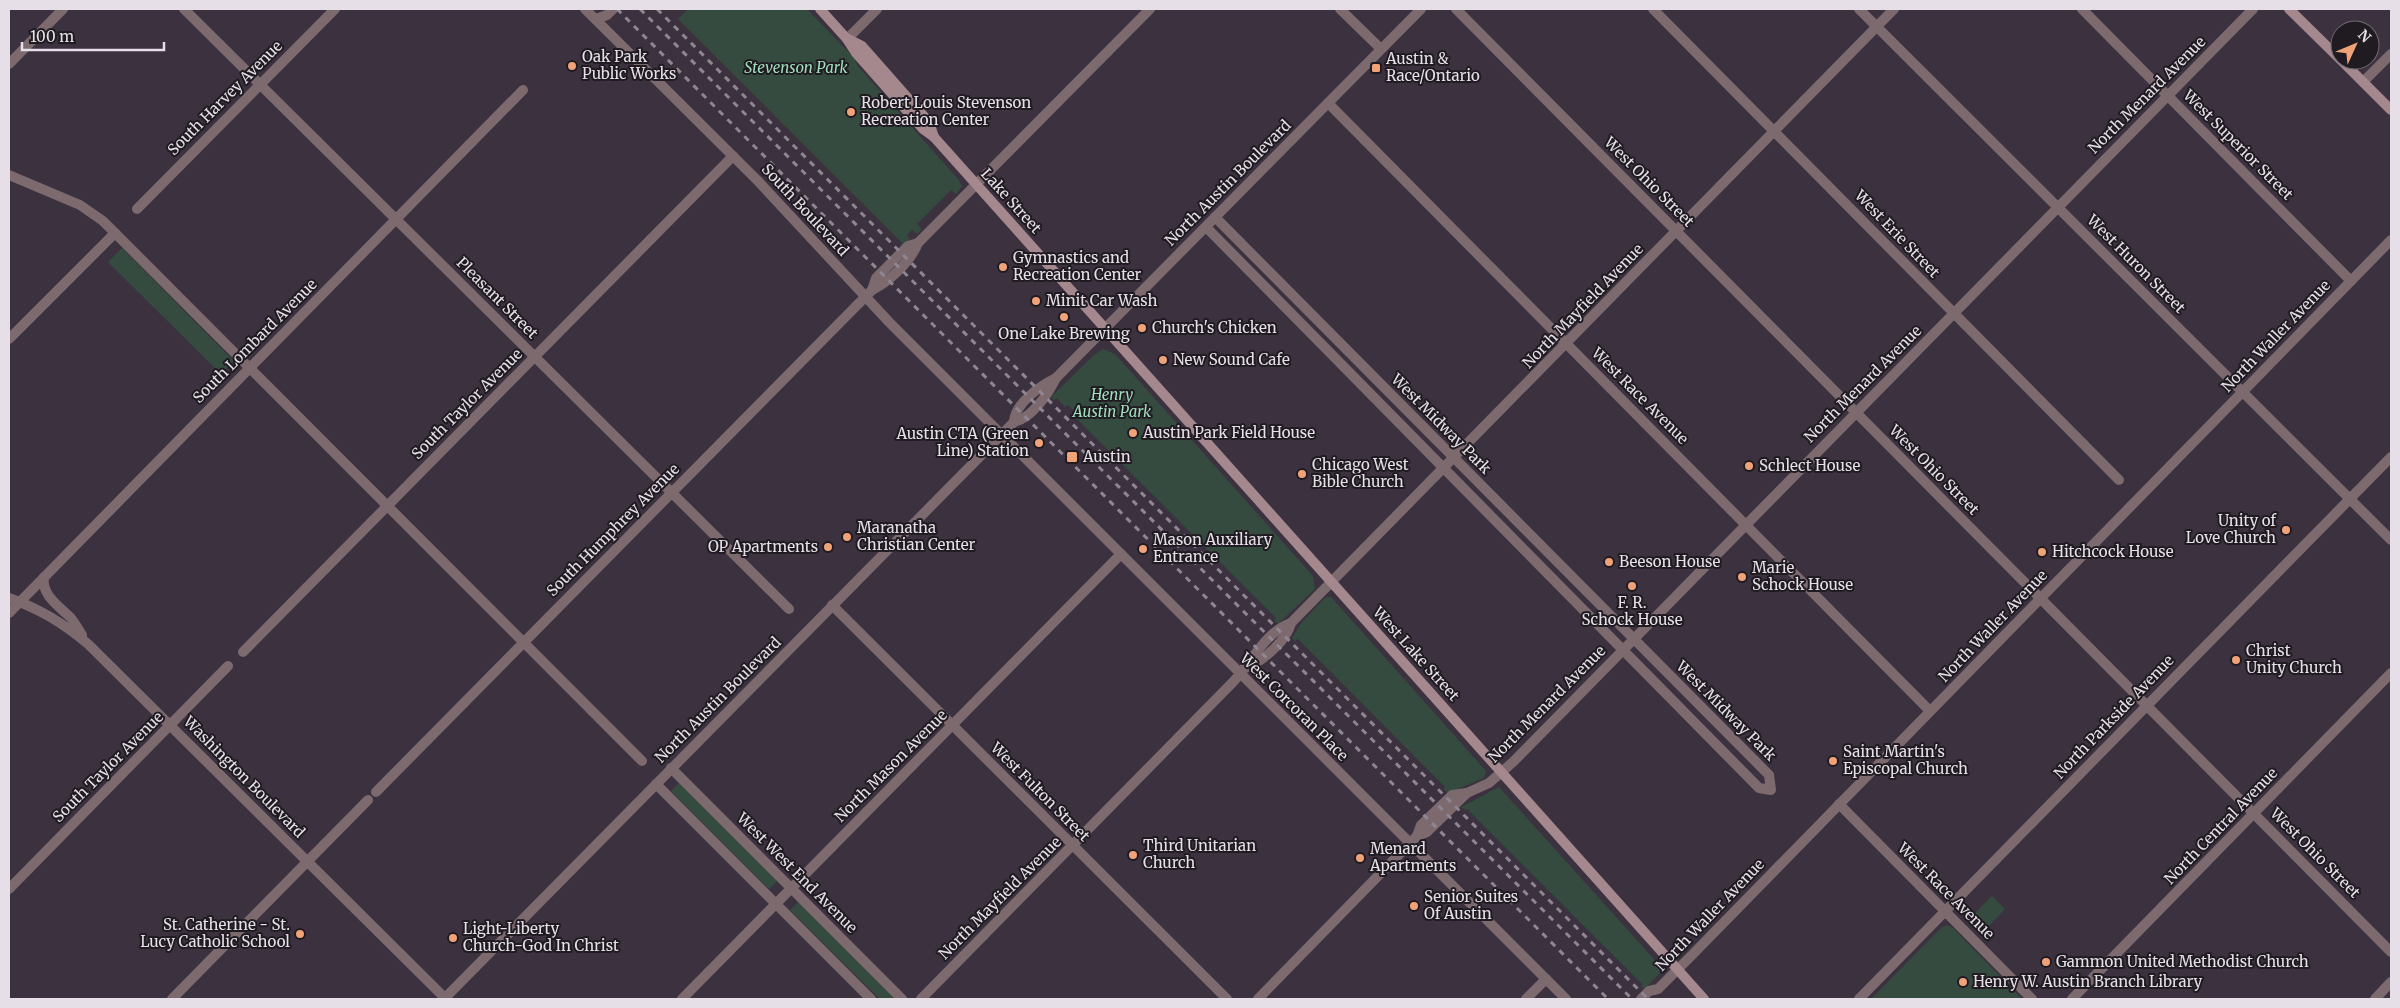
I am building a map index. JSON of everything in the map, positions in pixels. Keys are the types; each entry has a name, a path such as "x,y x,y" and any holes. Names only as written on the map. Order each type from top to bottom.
{"main road":[{"name":"Lake Street","path":"820,9 847,39 862,46 929,122 934,137 1105,328"},
{"path":"2289,9 2330,50"},
{"path":"2350,70 2391,110"},
{"name":"West Lake Street","path":"1105,328 1704,999"}],"street":[{"path":"9,64 63,9"},
{"name":"Pleasant Street","path":"184,9 789,609"},
{"name":"South Harvey Avenue","path":"136,209 335,9"},
{"name":"South Boulevard","path":"585,9 869,293 1001,435"},
{"path":"596,19 600,9"},
{"path":"596,19 607,15 613,9"},
{"path":"847,39 877,9"},
{"name":"South Humphrey Avenue","path":"172,999 869,293 883,285 914,252 918,243 1150,9"},
{"path":"1340,9 1380,50"},
{"name":"North Austin Boulevard","path":"445,999 1014,422 1014,413 1042,385 1056,378 1421,9"},
{"name":"West Ohio Street","path":"1456,9 2391,952"},
{"name":"West Erie Street","path":"1653,9 2119,480"},
{"name":"West Huron Street","path":"1859,9 2391,540"},
{"name":"North Mayfield Avenue","path":"921,999 1248,667 1258,663 1289,632 1291,623 1894,9"},
{"name":"West Superior Street","path":"2082,9 2351,281"},
{"name":"North Menard Avenue","path":"1258,999 1414,840 1421,825 1452,795 1467,793 1489,783 1502,772 2253,9"},
{"path":"2363,82 2391,54"},
{"name":"South Lombard Avenue","path":"9,613 523,90"},
{"name":"West Race Avenue","path":"1328,103 1930,711"},
{"name":"South Taylor Avenue","path":"243,652 733,156"},
{"path":"9,175 95,214 115,232 642,761"},
{"name":"West Midway Park","path":"1206,227 1759,788 1771,790 1769,776 1215,217"},
{"path":"9,339 115,232"},
{"name":"North Waller Avenue","path":"1641,999 1649,992 1656,994 1677,970 2391,240"},
{"name":"West Corcoran Place","path":"1001,435 1240,675 1414,840 1566,999"},
{"name":"North Parkside Avenue","path":"1859,999 2391,457"},
{"name":"North Mason Avenue","path":"682,999 1121,554"},
{"path":"44,577 43,585 51,600 73,620 88,644"},
{"name":"Washington Boulevard","path":"9,598 54,617 88,644 445,999"},
{"name":"West Fulton Street","path":"832,606 1227,999"},
{"name":"South Taylor Avenue","path":"9,889 228,666"},
{"name":"North Central Avenue","path":"2072,999 2391,673"},
{"path":"1714,742 1725,732"},
{"name":"West West End Avenue","path":"671,768 902,999"},
{"path":"656,784 871,999"},
{"name":"West Race Avenue","path":"1839,804 2032,999"},
{"path":"1526,999 1546,979"},
{"path":"2375,999 2391,982"}],"green space":[{"name":"Stevenson Park","path":"688,9 807,9 855,59 857,65 958,179 962,186 956,194 951,190 917,224 922,229 917,234 912,230 907,235 910,240 903,247 902,243 678,19"},
{"path":"122,248 234,361 221,374 108,262"},
{"name":"Henry Austin Park","path":"1103,349 1115,354 1313,576 1315,589 1278,624 1274,620 1276,618 1075,417 1077,414 1068,405 1065,407 1057,398 1054,400 1051,397 1095,354"},
{"path":"1326,597 1331,597 1486,771 1484,778 1448,793 1444,789 1445,787 1298,639 1295,641 1292,638 1302,622"},
{"path":"680,782 778,880 769,889 671,791"},
{"path":"1499,787 1661,967 1659,974 1644,989 1641,986 1642,984 1467,809 1465,810 1461,807"},
{"path":"1992,896 2005,909 1989,926 1975,913"},
{"path":"799,901 896,999 880,999 790,910"},
{"path":"1947,925 1953,928 2022,999 1871,999 1942,927"}],"railway":[{"path":"617,9 1608,999"},
{"path":"640,9 1632,999"},
{"path":"657,9 1648,999"}],"place":[{"name":"Oak Park Public Works","path":"572,66"},
{"name":"Austin & Race/Ontario","path":"1376,68"},
{"name":"Robert Louis Stevenson Recreation Center","path":"851,112"},
{"name":"Gymnastics and Recreation Center","path":"1003,267"},
{"name":"Minit Car Wash","path":"1036,301"},
{"name":"One Lake Brewing","path":"1064,317"},
{"name":"Church's Chicken","path":"1142,328"},
{"name":"New Sound Cafe","path":"1163,360"},
{"name":"Austin Park Field House","path":"1133,433"},
{"name":"Austin CTA (Green Line) Station","path":"1039,443"},
{"name":"Austin","path":"1072,457"},
{"name":"Schlect House","path":"1749,466"},
{"name":"Chicago West Bible Church","path":"1302,474"},
{"name":"Unity of Love Church","path":"2286,530"},
{"name":"Maranatha Christian Center","path":"847,537"},
{"name":"OP Apartments","path":"828,547"},
{"name":"Mason Auxiliary Entrance","path":"1143,549"},
{"name":"Hitchcock House","path":"2042,552"},
{"name":"Beeson House","path":"1609,562"},
{"name":"Marie Schock House","path":"1742,577"},
{"name":"F. R. Schock House","path":"1632,586"},
{"name":"Christ Unity Church","path":"2236,660"},
{"name":"Saint Martin's Episcopal Church","path":"1833,761"},
{"name":"Third Unitarian Church","path":"1133,855"},
{"name":"Menard Apartments","path":"1360,858"},
{"name":"Senior Suites Of Austin","path":"1414,906"},
{"name":"St. Catherine - St. Lucy Catholic School","path":"300,934"},
{"name":"Light-Liberty Church-God In Christ","path":"453,938"},
{"name":"Gammon United Methodist Church","path":"2046,962"},
{"name":"Henry W. Austin Branch Library","path":"1963,982"}]}
